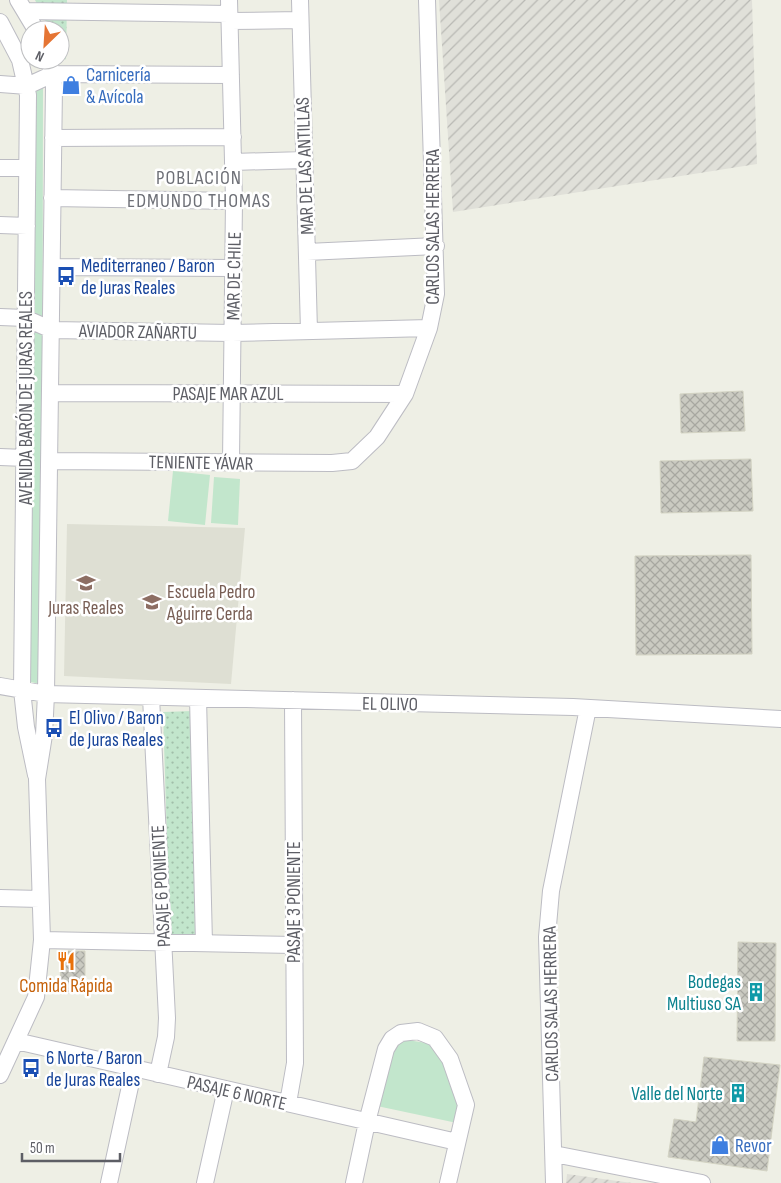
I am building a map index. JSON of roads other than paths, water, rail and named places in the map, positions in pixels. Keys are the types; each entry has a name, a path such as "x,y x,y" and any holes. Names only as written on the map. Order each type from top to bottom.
{"street":[{"name":"MAR DE LAS ANTILLAS","path":"300,0 309,331"},
{"name":"CARLOS SALAS HERRERA","path":"352,461 378,437 405,394 429,328 436,294 427,0"},
{"path":"22,6 229,12 300,20"},
{"path":"22,6 30,20"},
{"name":"MAR DE CHILE","path":"229,12 234,201 231,462"},
{"name":"AVENIDA BARÓN DE JURAS REALES","path":"0,22 20,60 27,86 22,690 30,749 38,779"},
{"path":"70,68 231,75"},
{"path":"0,84 27,86 47,70"},
{"name":"AVENIDA BARÓN DE JURAS REALES","path":"0,1075 36,997 42,940 38,779 44,735 46,694 52,330 53,138 51,70"},
{"path":"53,138 233,137"},
{"path":"233,162 304,160"},
{"path":"0,168 27,168"},
{"path":"52,198 234,201"},
{"path":"0,225 27,226"},
{"path":"307,252 436,246"},
{"path":"52,267 233,268"},
{"name":"AVIADOR ZAÑARTU","path":"0,317 26,318 52,330 232,333 429,328"},
{"name":"PASAJE MAR AZUL","path":"51,393 232,392 405,394"},
{"path":"0,457 24,458"},
{"name":"TENIENTE YÁVAR","path":"50,461 332,463 352,461"},
{"name":"EL OLIVO","path":"0,686 46,694 588,708 781,718"},
{"name":"PASAJE 6 PONIENTE","path":"151,697 167,1029 158,1074"},
{"path":"198,698 204,943"},
{"name":"PASAJE 3 PONIENTE","path":"288,1103 295,1063 293,700"},
{"name":"CARLOS SALAS HERRERA","path":"554,1183 546,965 548,922 552,892 588,708"},
{"path":"0,898 40,899"},
{"path":"42,940 294,945"},
{"path":"354,1183 367,1122 386,1049 392,1039 401,1033 418,1030 435,1038 450,1059 466,1104 448,1183"},
{"name":"PASAJE 6 NORTE","path":"16,1041 457,1142"},
{"path":"109,1183 134,1068"},
{"path":"206,1183 226,1089"},
{"path":"554,1154 702,1183"}],"place":[{"name":"Carnicería & Avícola","path":"71,85"},
{"name":"Mediterraneo / Baron de Juras Reales","path":"66,276"},
{"name":"Juras Reales","path":"86,583"},
{"name":"Escuela Pedro Aguirre Cerda","path":"152,602"},
{"name":"El Olivo / Baron de Juras Reales","path":"54,728"},
{"name":"Comida Rápida","path":"66,961"},
{"name":"Bodegas Multiuso SA","path":"756,992"},
{"name":"6 Norte / Baron de Juras Reales","path":"31,1068"},
{"name":"Valle del Norte","path":"738,1093"},
{"name":"Revor","path":"720,1145"}],"district":[{"name":"POBLACIÓN EDMUNDO THOMAS","path":"199,188"}]}
